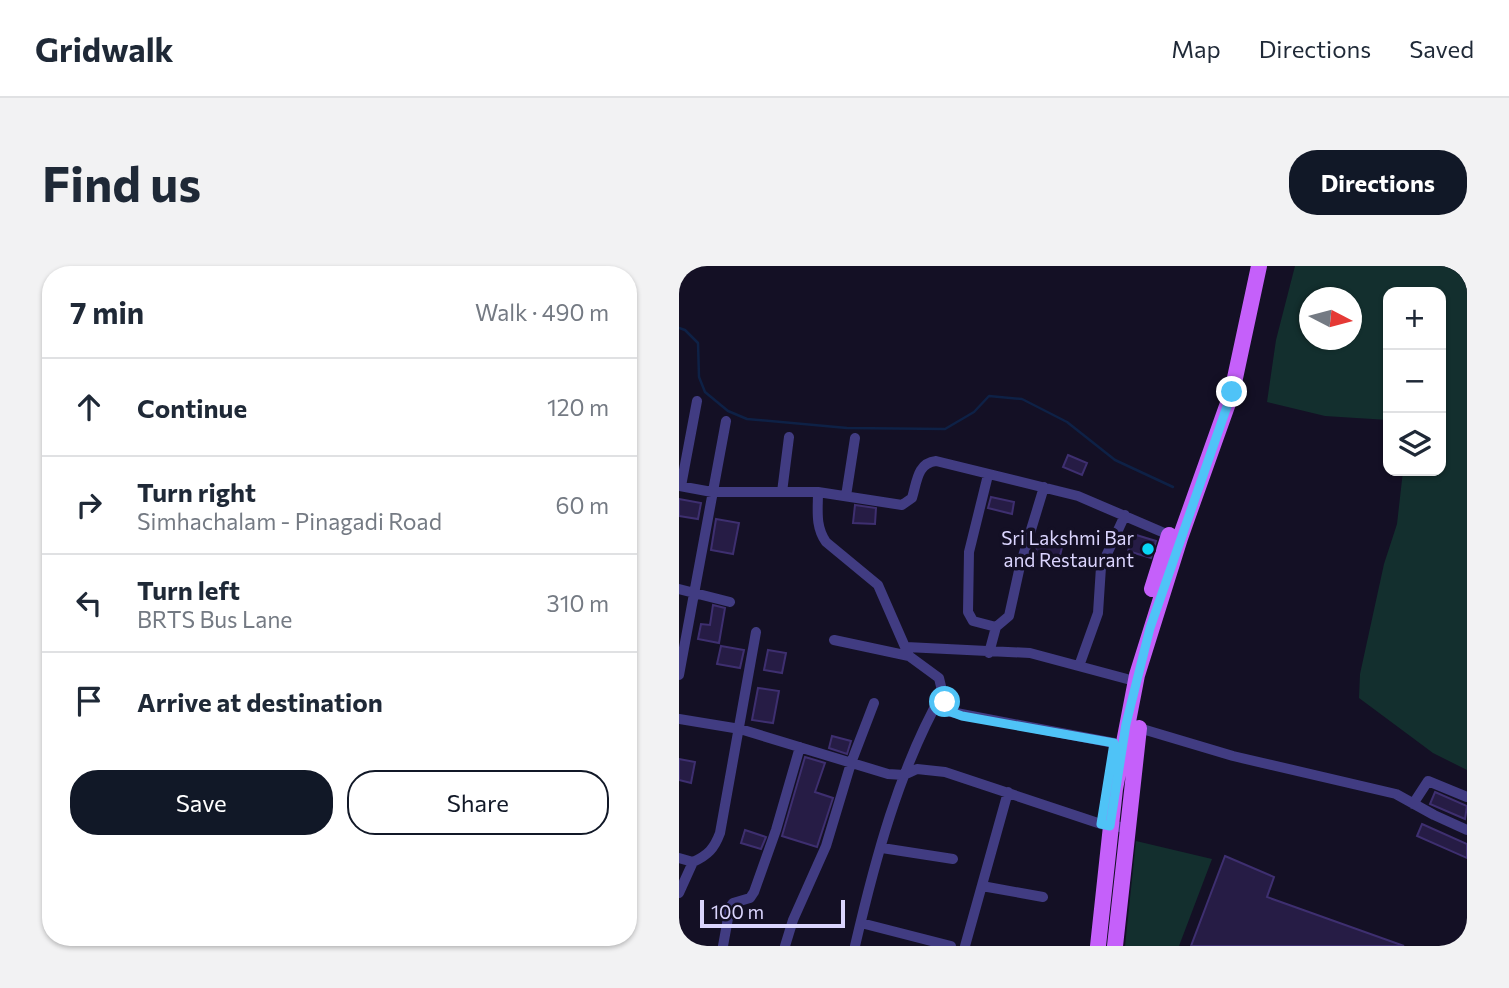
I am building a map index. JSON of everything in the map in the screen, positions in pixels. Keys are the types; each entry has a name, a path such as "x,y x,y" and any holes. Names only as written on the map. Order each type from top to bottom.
{"main road":[{"path":"1089,946 1106,825 1137,675 1180,538 1232,392 1259,266"},
{"path":"1098,946 1114,743 1127,679 1169,534"},
{"path":"1115,946 1139,729"}],"street":[{"path":"697,401 680,486 712,492 818,492 902,505 912,498 920,469 928,462 936,461 1078,496 1169,534"},
{"path":"679,675 726,421"},
{"path":"782,492 789,437"},
{"path":"846,496 855,438"},
{"path":"988,475 969,552 968,612 973,621 996,627"},
{"path":"989,653 996,627 1009,616 1020,566 1044,487"},
{"path":"818,492 817,526 821,535 878,584 907,651 939,678 948,709 955,714 1114,743"},
{"path":"1079,666 1098,613 1101,567 1125,515"},
{"path":"679,589 730,601"},
{"path":"679,858 693,862 708,856 716,845 740,729 756,632"},
{"path":"834,640 907,651 1030,653 1127,679"},
{"path":"855,946 904,775 927,720 943,692"},
{"path":"785,946 793,920 826,846 851,764 874,703"},
{"path":"679,719 740,729 888,774 904,775 917,769 929,769 1106,825 1127,828"},
{"path":"1139,729 1233,756 1395,794 1467,830"},
{"path":"723,946 730,907 733,903 750,898 754,892 776,830 800,747"},
{"path":"1413,804 1428,781 1467,797"},
{"path":"965,946 1007,792"},
{"path":"882,848 953,859"},
{"path":"679,893 693,862"},
{"path":"982,886 1042,897"},
{"path":"861,923 951,946"}],"green space":[{"path":"1295,266 1467,266 1467,770 1433,753 1359,698 1360,674 1384,564 1397,524 1402,476 1446,476 1446,287 1383,287 1383,420 1325,416 1267,402 1276,340"},
{"path":"1136,841 1212,859 1179,946 1125,946"}],"building":[{"path":"1068,455 1087,463 1082,475 1063,467"},
{"path":"991,497 1014,502 1012,514 988,508"},
{"path":"679,499 701,503 698,519 679,516"},
{"path":"855,505 876,508 875,524 853,523"},
{"path":"716,519 739,523 733,554 711,550"},
{"path":"1133,534 1156,541 1151,558 1128,551"},
{"path":"1039,538 1063,543 1059,560 1035,554"},
{"path":"713,605 725,608 719,643 698,639 701,624 710,625"},
{"path":"721,646 744,650 740,668 717,664"},
{"path":"768,650 786,653 782,673 764,670"},
{"path":"758,688 779,691 773,723 752,720"},
{"path":"832,736 851,741 847,754 829,748"},
{"path":"805,757 825,763 815,792 833,798 817,847 782,836"},
{"path":"679,759 695,762 691,783 679,780"},
{"path":"1435,792 1467,806 1465,819 1430,804"},
{"path":"1422,824 1467,844 1467,858 1417,836"},
{"path":"745,830 766,837 761,849 741,843"},
{"path":"1225,856 1274,877 1267,897 1404,946 1191,946"}],"waterway":[{"path":"679,328 685,330 698,343 699,377 705,392 728,411 747,419 847,428 945,429 974,412 989,396 1022,399 1067,422 1115,460 1173,487"}],"place":[{"name":"Sri Lakshmi Bar and Restaurant","path":"1148,549"}],"route":[{"path":"945,702 951,712 962,716 1114,743 1101,824 1110,826 1126,724 1150,628 1232,392"}]}
